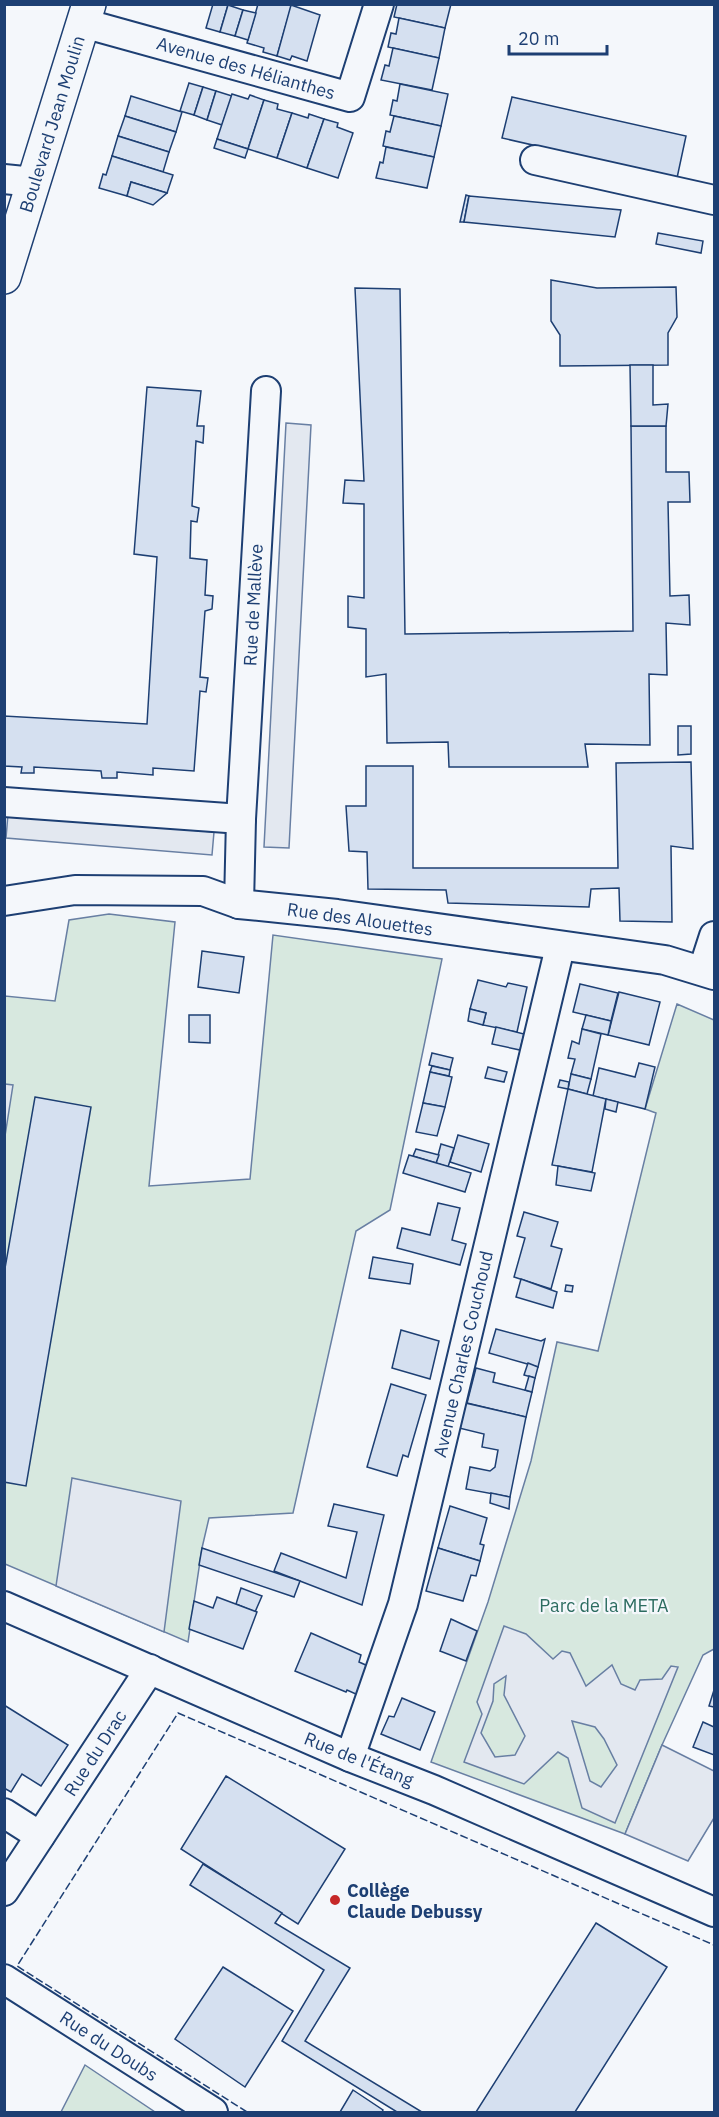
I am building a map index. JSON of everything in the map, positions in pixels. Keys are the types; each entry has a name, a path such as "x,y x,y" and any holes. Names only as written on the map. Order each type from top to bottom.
{"main road":[{"name":"Boulevard Jean Moulin","path":"7,263 19,181 86,14"}],"street":[{"name":"Avenue des Hélianthes","path":"86,14 350,97 379,4"},
{"path":"535,160 714,200"},
{"name":"Rue de Mallève","path":"239,904 241,819 266,391"},
{"path":"4,801 241,819"},
{"name":"Rue des Alouettes","path":"4,901 75,890 203,891 239,904 337,914 665,960 709,973"},
{"path":"709,973 714,936"},
{"name":"Avenue Charles Couchoud","path":"350,1757 403,1604 560,947"},
{"name":"Rue de l'Étang","path":"4,1606 714,1912"},
{"name":"Rue du Drac","path":"4,1891 150,1669"},
{"path":"4,1814 40,1836"},
{"name":"Rue du Doubs","path":"4,1979 213,2112"}],"green space":[{"path":"109,914 175,922 149,1186 250,1179 273,935 442,959 390,1210 356,1231 293,1513 209,1518 202,1548 188,1642 5,1564 5,996 55,1001 69,920"},
{"name":"Parc de la META","path":"677,1004 714,1020 714,1649 703,1655 625,1834 431,1762 488,1602 531,1461 557,1342 598,1351 656,1113 645,1109"},
{"path":"85,2065 155,2112 61,2112"}],"shaded area":[{"path":"286,423 311,425 289,848 264,847"},
{"path":"8,814 214,832 212,855 6,838"},
{"path":"4,1084 13,1085 5,1136"},
{"path":"72,1478 181,1501 164,1632 56,1586"},
{"path":"504,1626 526,1634 553,1659 562,1651 570,1653 586,1686 612,1665 621,1684 635,1690 640,1680 662,1679 671,1666 678,1667 615,1823 582,1808 568,1758 558,1752 524,1784 464,1762 482,1714 477,1702","holes":["506,1676 504,1695 525,1736 515,1755 495,1757 481,1733 493,1701 494,1684","572,1721 595,1727 617,1765 601,1787 590,1781"]},
{"path":"662,1745 714,1771 714,1818 688,1861 625,1834"}],"building":[{"path":"213,4 228,5 220,32 206,28"},
{"path":"258,4 292,4 277,56 263,52 264,48 247,43"},
{"path":"397,4 451,4 445,28 394,17"},
{"path":"228,5 243,10 235,36 220,32"},
{"path":"291,5 320,15 307,61 292,56 290,60 277,56"},
{"path":"243,10 256,13 248,40 235,36"},
{"path":"399,18 445,28 439,58 388,47 391,33 396,34"},
{"path":"393,48 439,58 432,90 381,80 385,65 389,66"},
{"path":"189,83 203,87 194,115 180,111"},
{"path":"400,84 448,94 441,126 390,115 393,100 397,101"},
{"path":"203,87 216,91 207,120 194,115"},
{"path":"216,91 232,96 222,125 207,120"},
{"path":"232,94 248,99 250,95 264,100 248,149 217,139"},
{"path":"131,96 182,112 176,132 125,116"},
{"path":"512,97 686,136 677,178 502,138"},
{"path":"264,100 278,104 277,109 292,113 277,158 248,149"},
{"path":"292,113 308,118 309,114 324,119 307,168 277,158"},
{"path":"125,116 176,132 169,152 118,136"},
{"path":"394,116 441,126 434,157 383,146 386,131 390,132"},
{"path":"324,119 338,123 337,127 353,133 338,178 307,168"},
{"path":"118,136 169,152 163,172 112,156"},
{"path":"217,139 248,149 245,158 214,148"},
{"path":"386,147 434,157 427,188 376,178 380,162 383,163"},
{"path":"112,156 173,175 167,193 131,182 127,196 99,188"},
{"path":"131,182 167,193 153,205 127,196"},
{"path":"466,195 469,196 464,222 460,222"},
{"path":"469,196 621,210 615,237 464,222"},
{"path":"658,233 703,241 701,253 656,244"},
{"path":"551,280 597,288 676,287 677,317 668,333 668,365 560,366 560,335 551,321"},
{"path":"355,288 400,289 405,634 633,631 631,426 666,426 666,472 689,472 690,502 668,502 670,596 689,595 690,625 666,623 667,675 649,674 650,745 585,744 588,767 449,767 448,742 387,743 386,674 366,677 366,629 348,627 348,596 364,598 364,504 343,503 345,480 364,481"},
{"path":"630,365 653,365 653,405 668,404 666,426 631,426"},
{"path":"147,387 201,391 197,426 204,426 203,443 196,441 192,506 199,508 197,522 191,521 190,558 207,560 205,595 213,596 212,609 205,611 200,677 208,678 206,692 200,691 194,771 153,768 153,775 117,772 117,778 102,778 101,771 34,767 34,773 21,773 22,767 4,766 4,716 147,724 157,557 134,554"},
{"path":"678,726 691,726 691,754 678,755"},
{"path":"691,762 693,849 671,846 672,922 620,921 619,888 591,889 589,907 448,903 446,890 368,889 367,852 349,851 346,806 366,806 366,766 413,766 413,868 618,868 616,763"},
{"path":"202,951 244,957 239,993 198,987"},
{"path":"478,980 506,987 508,983 527,987 517,1032 483,1025 486,1013 470,1009"},
{"path":"580,984 618,993 611,1021 573,1012"},
{"path":"619,992 660,1002 649,1045 608,1035"},
{"path":"470,1009 486,1013 483,1025 468,1021"},
{"path":"189,1015 210,1015 210,1043 189,1042"},
{"path":"586,1015 611,1021 608,1035 582,1029"},
{"path":"496,1027 524,1034 520,1050 492,1044"},
{"path":"582,1029 601,1034 591,1079 571,1074 575,1059 568,1058 572,1041 579,1044"},
{"path":"432,1053 453,1058 450,1070 429,1065"},
{"path":"639,1063 655,1067 645,1109 593,1096 599,1068 635,1077"},
{"path":"432,1066 450,1070 449,1076 430,1072"},
{"path":"488,1067 507,1072 504,1082 485,1078"},
{"path":"430,1072 452,1077 445,1107 423,1103"},
{"path":"571,1074 591,1079 587,1094 568,1089"},
{"path":"560,1080 569,1082 568,1089 558,1087"},
{"path":"568,1089 606,1099 592,1172 552,1165"},
{"path":"35,1097 91,1107 26,1486 4,1482 4,1274"},
{"path":"606,1099 618,1102 616,1112 605,1109"},
{"path":"423,1103 445,1107 437,1136 416,1132"},
{"path":"458,1135 489,1144 481,1172 450,1162"},
{"path":"441,1144 454,1148 448,1167 436,1163"},
{"path":"416,1149 439,1155 436,1163 413,1156"},
{"path":"409,1155 471,1173 465,1192 403,1173"},
{"path":"558,1166 595,1173 591,1191 556,1185"},
{"path":"438,1203 460,1208 452,1240 466,1244 460,1265 397,1248 402,1228 430,1235"},
{"path":"524,1212 558,1222 551,1246 562,1249 551,1289 514,1277 525,1238 517,1236"},
{"path":"373,1257 413,1264 410,1284 369,1278"},
{"path":"521,1279 557,1292 553,1308 516,1297"},
{"path":"566,1285 573,1286 572,1292 565,1291"},
{"path":"496,1329 541,1341 545,1339 538,1367 489,1353"},
{"path":"401,1330 439,1341 430,1379 392,1368"},
{"path":"528,1363 538,1367 535,1378 524,1375"},
{"path":"476,1368 495,1373 493,1382 532,1392 526,1417 467,1403"},
{"path":"529,1376 535,1378 532,1392 525,1390"},
{"path":"391,1384 426,1395 408,1457 403,1455 397,1476 367,1467"},
{"path":"461,1402 526,1417 510,1497 466,1489 470,1467 490,1471 495,1467 498,1450 482,1447 484,1434 455,1427"},
{"path":"491,1493 510,1497 509,1509 490,1503"},
{"path":"334,1504 384,1515 362,1605 274,1571 281,1553 346,1578 357,1532 328,1526"},
{"path":"450,1506 487,1518 480,1544 484,1545 480,1561 438,1548"},
{"path":"202,1548 300,1581 294,1597 199,1565"},
{"path":"438,1548 480,1561 476,1576 471,1575 463,1601 426,1591"},
{"path":"241,1588 262,1596 255,1612 236,1604"},
{"path":"217,1597 257,1612 243,1649 189,1629 194,1601 213,1608"},
{"path":"451,1619 477,1631 466,1661 440,1651"},
{"path":"311,1633 361,1655 359,1662 368,1666 358,1695 295,1671"},
{"path":"714,1690 714,1707 709,1706"},
{"path":"402,1698 435,1712 420,1750 381,1734 389,1716 394,1717"},
{"path":"4,1705 68,1745 41,1786 22,1774 11,1792 4,1788"},
{"path":"703,1722 714,1727 714,1755 693,1747"},
{"path":"226,1776 345,1849 298,1924 181,1849"},
{"path":"203,1864 282,1913 275,1923 350,1968 305,2041 422,2112 397,2112 282,2041 324,1970 190,1885"},
{"path":"596,1923 667,1967 575,2112 476,2112"},
{"path":"223,1967 293,2011 245,2087 175,2039"},
{"path":"353,2090 383,2110 382,2112 340,2112"}],"fence":[{"path":"247,2112 17,1966 178,1713 714,1945"}],"place":[{"name":"Collège Claude Debussy","path":"335,1900"}]}
